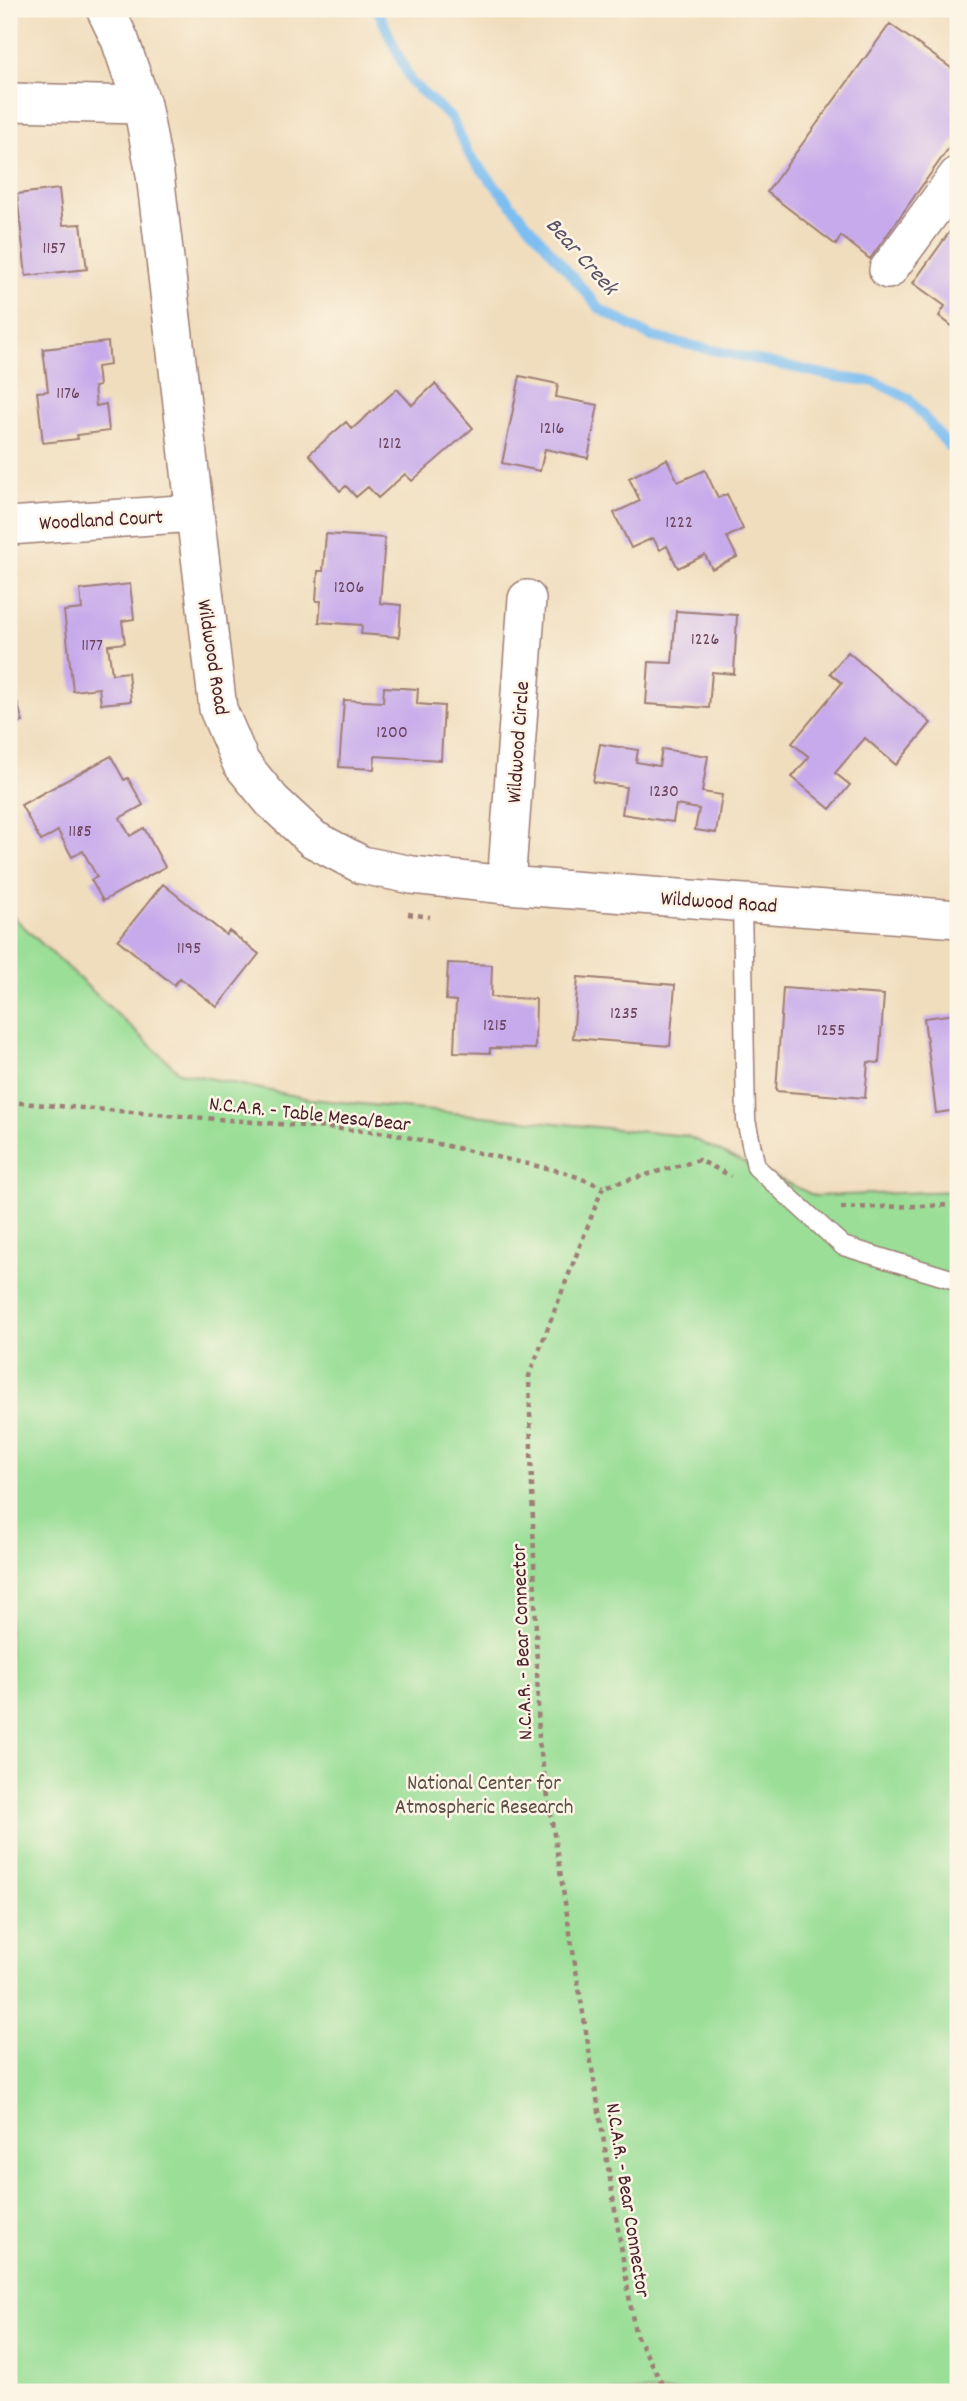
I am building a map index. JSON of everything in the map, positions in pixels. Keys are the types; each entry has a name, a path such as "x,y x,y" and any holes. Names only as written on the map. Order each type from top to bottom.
{"street":[{"name":"Wildwood Road","path":"105,9 120,40 142,105 156,174 218,709 241,763 272,801 313,839 362,865 412,875 506,885 958,919"},
{"path":"9,102 142,105"},
{"path":"888,270 958,175"},
{"name":"Woodland Court","path":"9,526 194,513"},
{"name":"Wildwood Circle","path":"506,885 527,599"}],"lane":[{"path":"743,903 746,1120 756,1167 843,1246 958,1281"}],"path":[{"path":"403,913 443,918"},
{"name":"N.C.A.R. - Table Mesa/Bear","path":"9,1102 389,1133 564,1171 603,1187"},
{"path":"603,1187 699,1160 733,1177"},
{"name":"N.C.A.R. - Bear Connector","path":"603,1187 529,1376 539,1742 635,2333 667,2392"},
{"path":"801,1209 958,1205"}],"green space":[{"name":"National Center for Atmospheric Research","path":"9,913 179,1072 310,1099 687,1136 815,1196 958,1191 958,2392 9,2392"}],"building":[{"path":"890,24 958,73 953,84 958,88 958,135 870,259 841,236 836,245 767,192"},
{"path":"59,189 63,225 81,224 87,269 26,276 17,194"},
{"path":"958,220 958,331 939,316 945,306 913,283"},
{"path":"108,342 110,365 97,367 99,386 94,387 96,406 106,404 109,431 77,435 78,439 43,443 37,392 48,391 43,349"},
{"path":"520,376 558,384 556,397 598,405 588,458 545,449 540,471 502,463"},
{"path":"435,384 473,428 412,481 405,474 378,498 368,487 356,497 346,486 340,491 309,454 346,422 352,429 397,389 412,405"},
{"path":"667,459 678,482 705,470 718,498 727,494 743,529 727,537 737,557 712,569 705,555 678,568 667,546 660,550 653,538 631,548 614,513 640,501 629,478"},
{"path":"326,534 385,538 380,603 401,605 399,637 361,634 362,625 319,622 321,601 316,601 318,571 323,571"},
{"path":"130,584 134,619 122,621 125,643 108,645 112,674 128,672 131,701 101,704 99,688 73,691 64,611 82,609 80,590"},
{"path":"676,611 737,615 734,674 712,672 709,708 646,704 649,662 672,663"},
{"path":"848,652 931,723 896,765 865,738 835,773 850,785 830,809 792,777 809,757 792,743 842,683 830,673"},
{"path":"9,675 23,722 9,726"},
{"path":"384,687 418,689 417,704 444,706 441,760 375,756 374,769 339,767 344,700 383,702"},
{"path":"600,744 638,750 636,762 659,766 662,749 708,756 702,792 722,795 716,833 695,830 699,809 676,805 673,822 622,814 626,787 593,782"},
{"path":"111,756 124,780 128,778 143,805 120,818 130,836 144,828 165,867 103,901 91,880 97,877 83,851 72,857 58,831 41,841 21,805"},
{"path":"163,884 226,935 229,931 259,954 217,1007 180,978 174,985 118,940"},
{"path":"448,963 492,965 491,997 536,999 535,1049 490,1048 490,1053 454,1052 456,1001 446,1000"},
{"path":"578,977 675,985 670,1046 573,1038"},
{"path":"783,988 884,995 879,1063 868,1062 865,1098 776,1091"},
{"path":"957,1014 958,1110 936,1113 924,1018"}],"waterway":[{"name":"Bear Creek","path":"377,9 411,82 452,119 470,156 600,309 652,337 837,377 875,382 908,398 958,457"}]}
